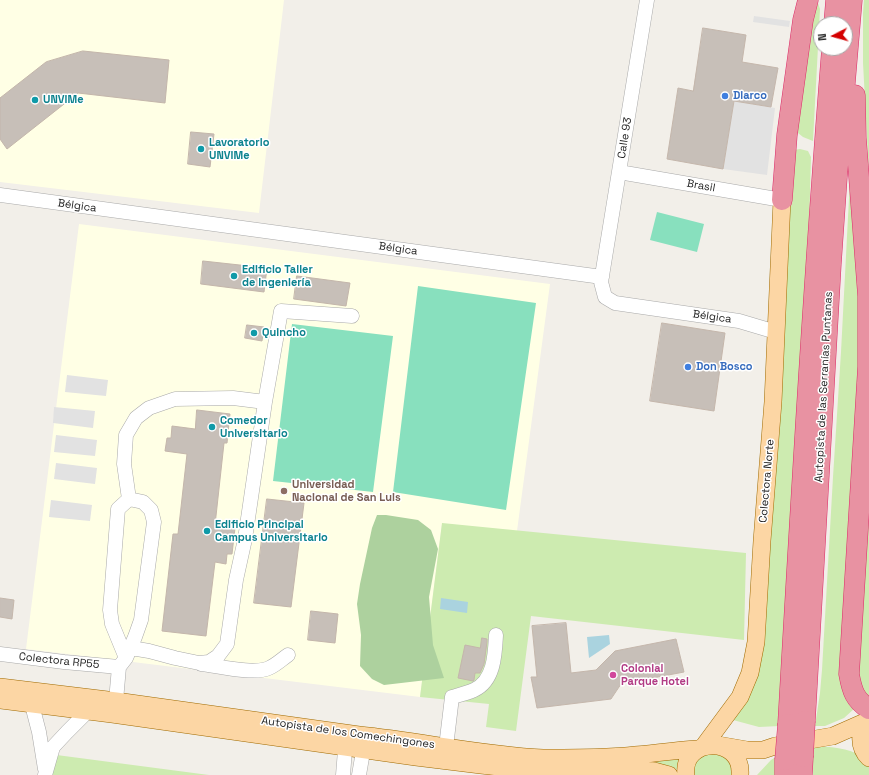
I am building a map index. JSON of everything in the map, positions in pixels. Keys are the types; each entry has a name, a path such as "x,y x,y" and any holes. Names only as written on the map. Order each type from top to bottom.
{"highway":[{"path":"782,200 787,135 803,20 808,0"},
{"path":"835,16 836,0"},
{"path":"852,0 856,138 868,296 868,367 865,486 849,674 852,689 868,717"},
{"name":"Autopista de las Serranías Puntanas","path":"796,723 852,0"},
{"name":"Autopista de las Serranías Puntanas","path":"794,767 815,280 831,56"}],"main road":[{"name":"Colectora Norte","path":"686,775 687,763 691,756 706,747 740,697 750,673 756,642 773,402 782,200"},
{"name":"Autopista de los Comechingones","path":"0,687 115,708 346,740 481,765 554,773 637,769 669,775"},
{"name":"Autopista de los Comechingones","path":"0,700 88,711 115,708"},
{"path":"741,775 763,750 775,746 833,736 868,717"},
{"path":"867,756 862,747 860,738 862,729 868,717"},
{"path":"833,736 848,742 867,756"},
{"name":"Autopista de los Comechingones","path":"364,743 391,738 446,747 543,758 607,757 706,747 763,750"},
{"path":"706,747 726,748 736,758 741,775"}],"street":[{"name":"Calle 93","path":"602,277 647,0"},
{"name":"Brasil","path":"619,172 782,200"},
{"name":"Bélgica","path":"0,195 602,277 601,282 605,297 615,303 739,321 776,332"},
{"path":"199,663 209,662 218,656 227,644 236,580 243,550 265,402 281,311 352,316"},
{"path":"129,499 124,464 126,434 136,418 149,408 175,399 233,398 265,402"},
{"path":"115,708 125,657 136,637 141,620 154,522 151,510 143,502 129,499"},
{"path":"125,657 112,624 110,610 118,509 129,499"},
{"path":"446,747 452,697 474,690 484,684 491,673 496,648 496,635"},
{"name":"Colectora RP55","path":"0,654 64,662 125,657 150,651 199,663 248,671 270,668 288,655"},
{"path":"32,705 39,732 46,773"},
{"path":"46,773 54,747 88,711"},
{"path":"343,775 346,740"},
{"path":"359,775 364,743"}],"shaded area":[{"path":"0,0 284,0 259,213 0,182"},
{"path":"754,16 790,21 789,27 753,22"},
{"path":"734,101 775,108 767,175 723,169"},
{"name":"Universidad Nacional de San Luis","path":"79,224 550,284 517,531 442,524 420,697 26,649"},
{"path":"67,375 108,380 106,396 65,392"},
{"path":"54,407 95,411 93,428 53,423"},
{"path":"56,435 97,440 95,456 54,452"},
{"path":"56,463 97,468 95,484 54,479"},
{"path":"51,500 92,505 90,521 49,517"}],"green space":[{"path":"864,0 869,0 869,174 863,63"},
{"path":"818,3 820,9 820,16 813,16 813,56 818,56 813,141 798,133 807,30"},
{"path":"852,140 862,310 854,709 844,718 825,726 815,726 822,670"},
{"path":"800,149 808,151 811,157 809,230 780,726 759,727 733,720 747,700 794,150"},
{"path":"657,212 704,224 697,252 650,240"},
{"path":"418,286 536,303 506,510 393,492"},
{"path":"292,324 393,336 373,492 273,481"},
{"path":"869,503 869,697 864,696 855,677"},
{"path":"377,515 418,520 431,530 438,549 429,597 433,645 444,678 384,685 372,679 360,666 361,635 357,604 372,528"},
{"path":"442,523 746,553 744,640 531,616 516,731 486,727 489,704 420,697"},
{"path":"813,746 839,748 857,754 869,764 869,775 813,775"},
{"path":"709,750 729,758 734,775 691,775 692,763"},
{"path":"49,754 209,775 47,775"},
{"path":"688,754 679,771 671,766 631,761"},
{"path":"779,755 778,775 757,775 771,760"}],"water":[{"path":"441,598 468,602 467,613 440,609"},
{"path":"609,635 610,644 589,658 587,637"}],"building":[{"name":"Diarco","path":"703,28 746,35 742,62 778,68 771,107 734,101 723,169 667,159 678,88 693,91"},
{"name":"UNViMe","path":"83,51 169,60 165,103 78,93 7,149 0,139 0,98 46,62"},
{"name":"Lavoratorio UNViMe","path":"191,132 214,134 210,167 188,164"},
{"name":"Edificio Taller de Ingeniería","path":"203,261 267,268 264,292 201,284"},
{"path":"297,276 350,283 346,306 294,299"},
{"name":"Don Bosco","path":"662,323 725,333 714,411 650,401"},
{"name":"Quincho","path":"247,325 264,327 262,341 245,338"},
{"name":"Edificio Principal Campus Universitario","path":"197,410 230,414 227,443 224,443 215,525 235,528 232,554 227,554 226,564 215,562 206,636 162,631 173,534 178,534 187,454 165,451 167,438 171,438 172,426 195,429"},
{"path":"267,499 304,503 291,607 254,603"},
{"path":"0,598 14,600 12,619 0,617"},
{"path":"311,611 338,614 335,643 308,640"},
{"name":"Colonial Parque Hotel","path":"566,623 571,673 596,670 615,651 676,639 684,672 621,684 611,699 537,708 531,677 537,677 532,626"},
{"path":"482,638 487,639 487,642 484,664 480,673 475,673 473,681 458,678 465,645 480,648"}],"place":[{"name":"Diarco","path":"725,96"},
{"name":"UNViMe","path":"35,100"},
{"name":"Lavoratorio UNViMe","path":"201,149"},
{"name":"Edificio Taller de Ingeniería","path":"234,276"},
{"name":"Quincho","path":"254,333"},
{"name":"Don Bosco","path":"688,367"},
{"name":"Comedor Universitario","path":"212,427"},
{"name":"Universidad Nacional de San Luis","path":"284,491"},
{"name":"Edificio Principal Campus Universitario","path":"207,531"},
{"name":"Colonial Parque Hotel","path":"613,675"}]}
